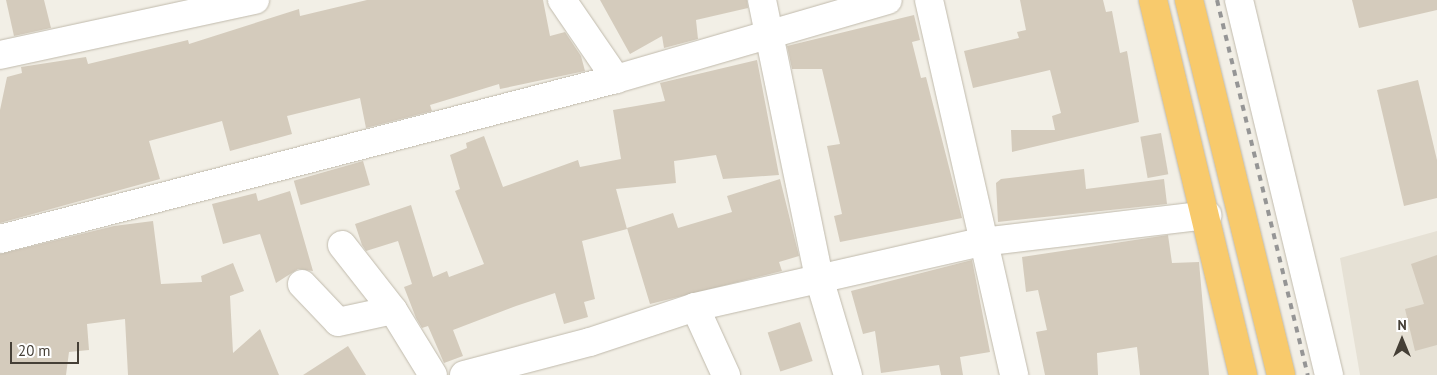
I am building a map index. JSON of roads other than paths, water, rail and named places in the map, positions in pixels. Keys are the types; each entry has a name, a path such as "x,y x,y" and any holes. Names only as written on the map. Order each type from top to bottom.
{"highway":[{"path":"1153,0 1207,215 1243,375"},
{"path":"1189,0 1282,375"}],"street":[{"path":"0,55 255,0"},
{"path":"562,0 616,79"},
{"path":"762,0 819,278 848,375"},
{"path":"0,239 616,79 888,0"},
{"path":"929,0 982,242 1014,375"},
{"path":"1239,0 1329,375"},
{"path":"464,375 590,342 695,306 982,242 1207,215"},
{"path":"342,245 392,310 433,375"},
{"path":"302,284 338,322 392,310"},
{"path":"695,306 726,375"}],"railway":[{"path":"1217,0 1308,375"}]}
